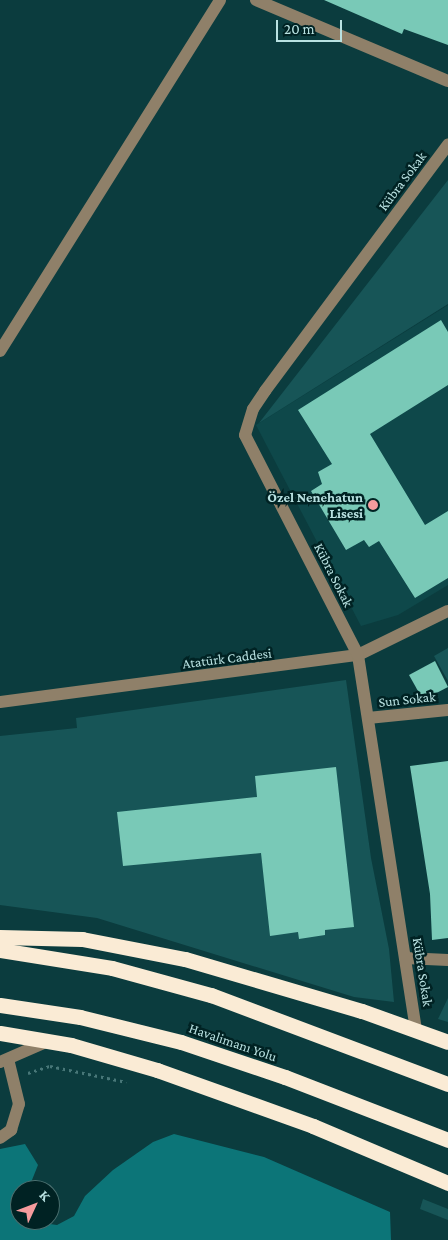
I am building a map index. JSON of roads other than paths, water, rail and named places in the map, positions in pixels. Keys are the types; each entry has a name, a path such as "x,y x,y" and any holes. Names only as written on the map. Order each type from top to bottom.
{"highway":[{"path":"0,937 82,939 185,959 416,1030 448,1042"},
{"path":"0,950 112,968 211,995 448,1084"},
{"name":"Havalimanı Yolu","path":"0,1005 80,1017 181,1042 285,1077 448,1140"},
{"path":"0,1032 48,1041 157,1070 260,1106 448,1183"}],"street":[{"path":"0,351 220,0"},
{"path":"256,0 419,71 448,81"},
{"name":"Kübra Sokak","path":"416,1030 358,655 245,435 247,422 266,390 448,145"},
{"name":"Atatürk Caddesi","path":"0,702 358,655 448,611"},
{"name":"Sun Sokak","path":"368,718 448,710"},
{"path":"405,958 448,960"},
{"path":"0,1138 11,1130 19,1104 14,1082 4,1061 48,1041"}],"place":[{"name":"Özel Nenehatun Lisesi","path":"373,505"}]}
